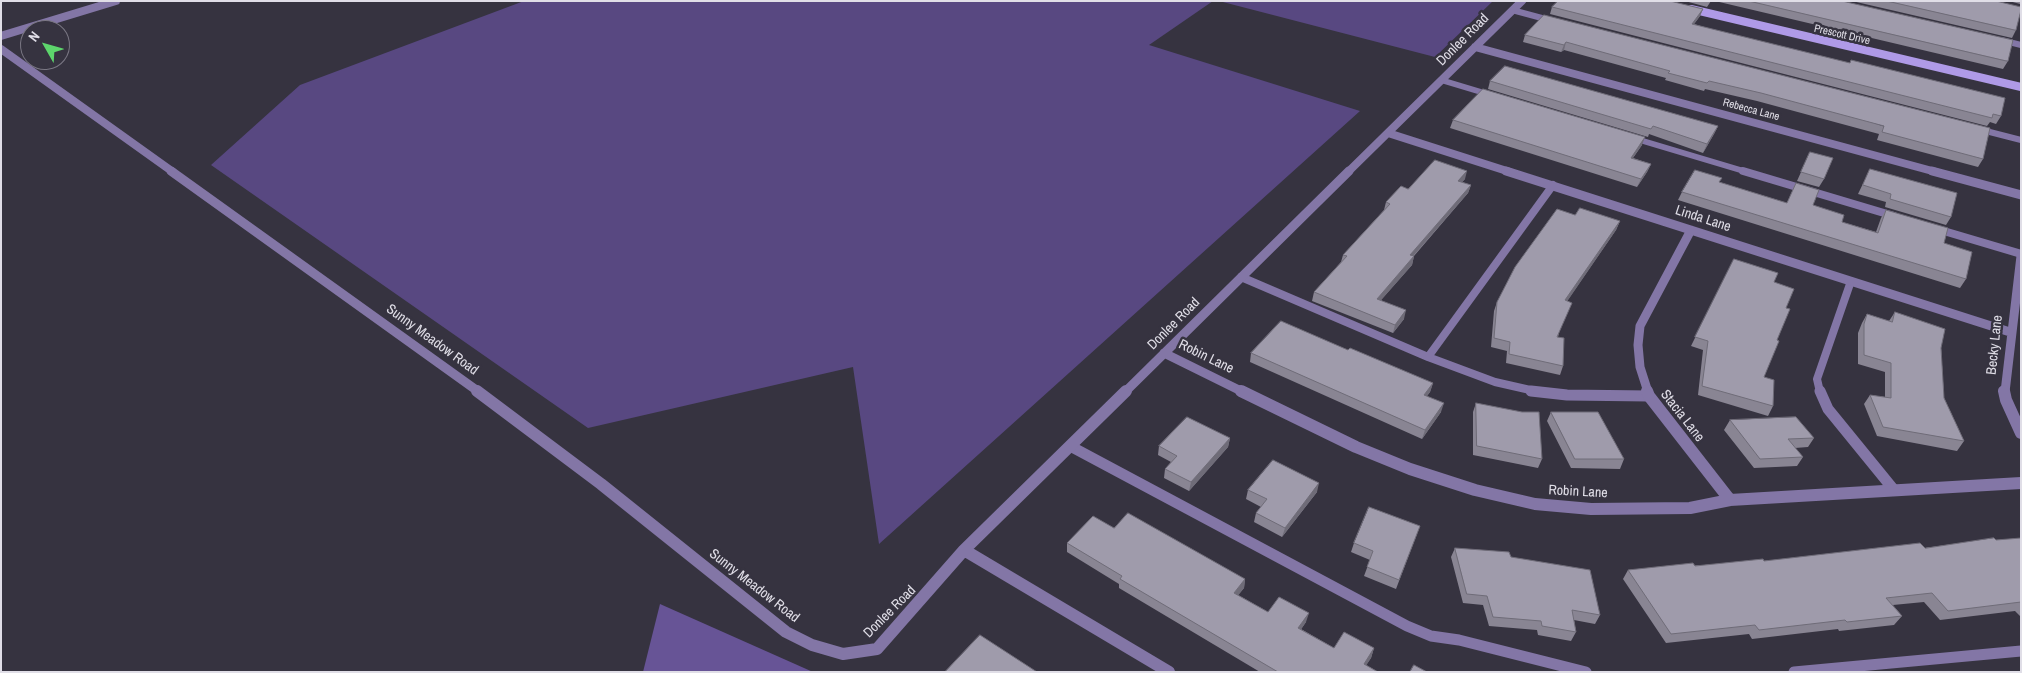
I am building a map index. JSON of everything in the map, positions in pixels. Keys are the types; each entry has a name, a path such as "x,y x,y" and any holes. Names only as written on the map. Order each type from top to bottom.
{"street":[{"path":"1,36 116,1"},
{"name":"Donlee Road","path":"843,654 876,649 964,550 1522,1"},
{"name":"Prescott Drive","path":"1679,6 2021,87"},
{"name":"Rebecca Lane","path":"1475,47 2021,195"},
{"name":"Sunny Meadow Road","path":"1,49 454,373 601,484 786,632 812,645 843,654"},
{"name":"Linda Lane","path":"1388,133 2010,332"},
{"name":"Stacia Lane","path":"1691,230 1640,326 1638,345 1640,368 1649,396 1730,500"},
{"name":"Becky Lane","path":"2021,255 2004,389 2006,400 2021,433"},
{"name":"Robin Lane","path":"1164,353 1356,447 1410,469 1476,490 1535,504 1592,509 1690,508 1730,500 2021,482"},
{"path":"964,550 1169,672"}],"lane":[{"path":"1512,10 1560,23"},
{"path":"1992,38 2021,45"},
{"path":"1441,80 1498,97"},
{"path":"1973,128 2021,140"},
{"path":"1622,134 1907,220"},
{"path":"1428,357 1553,185"},
{"path":"1926,226 2021,255"},
{"path":"1241,277 1428,357 1496,382 1538,392 1649,396"},
{"path":"1851,281 1817,380 1822,398 1828,409 1894,490"},
{"path":"1070,446 1407,626 1431,636 1459,640 1586,672"},
{"path":"1794,672 2021,650"}],"shaded area":[{"path":"524,1 1213,1 1149,45 1360,111 879,544 853,367 588,428 211,165 300,85"},
{"path":"1219,1 1493,1 1435,57"},
{"path":"660,604 813,672 643,672"}],"building":[{"path":"1558,1 1670,1 1703,9 1692,24 1850,63 1851,60 2005,98 2001,116 1993,114 1992,118 1552,7"},
{"path":"1749,1 1842,1 2013,40 2008,61"},
{"path":"1887,1 1996,1 2021,7 2021,10 2016,30"},
{"path":"1544,15 1990,128 1983,159 1882,132 1884,126 1761,93 1709,81 1707,83 1668,73 1670,71 1566,42 1564,45 1525,35"},
{"path":"1505,66 1718,126 1707,144 1653,126 1651,129 1490,81"},
{"path":"1483,89 1645,137 1631,158 1651,164 1641,179 1453,120"},
{"path":"1810,152 1833,158 1824,179 1801,172"},
{"path":"1435,160 1467,171 1458,181 1471,185 1410,255 1414,256 1377,299 1406,310 1395,325 1314,292 1347,256 1343,255 1390,204 1386,202 1401,186 1408,189"},
{"path":"1870,169 1957,193 1951,217 1890,199 1891,194 1863,185"},
{"path":"1695,170 1722,178 1719,182 1787,203 1796,183 1819,190 1813,205 1844,215 1842,222 1878,233 1886,210 1948,228 1944,243 1972,252 1966,279 1682,192"},
{"path":"1580,208 1620,221 1565,300 1572,303 1557,337 1564,338 1563,366 1509,354 1510,342 1494,338 1497,302 1515,267 1557,209 1575,215"},
{"path":"1734,259 1778,273 1774,282 1794,289 1786,308 1790,309 1764,377 1774,380 1773,406 1702,386 1708,341 1695,337"},
{"path":"1895,312 1945,329 1941,348 1944,398 1964,441 1883,427 1870,395 1891,398 1891,363 1864,355 1864,324 1867,314 1892,322"},
{"path":"1281,321 1348,350 1350,348 1433,383 1424,395 1444,403 1425,430 1251,353"},
{"path":"1476,403 1522,412 1539,412 1542,459 1477,446"},
{"path":"1551,412 1598,412 1624,459 1575,459"},
{"path":"1187,417 1230,438 1191,482 1165,469 1177,456 1159,446"},
{"path":"1796,417 1814,438 1788,439 1803,457 1760,459 1730,420"},
{"path":"1273,460 1319,483 1285,528 1256,513 1267,499 1248,490"},
{"path":"1369,507 1420,526 1399,580 1367,567 1373,551 1354,543"},
{"path":"1128,513 1245,579 1234,593 1268,612 1279,597 1309,613 1298,628 1334,648 1344,632 1374,648 1364,664 1378,672 1278,672 1120,579 1122,576 1067,543 1093,516 1114,528"},
{"path":"1994,538 1996,540 2021,538 2021,602 1948,611 1932,593 1886,598 1902,616 1847,622 1845,620 1759,630 1755,625 1671,634 1628,570 1693,563 1695,566 1763,559 1764,561 1920,543 1925,548"},
{"path":"1455,548 1509,552 1511,557 1590,570 1600,615 1572,610 1576,632 1542,626 1541,621 1493,617 1487,596 1467,594"},
{"path":"980,635 1037,672 945,672"},
{"path":"1414,665 1427,672 1410,672"}]}
